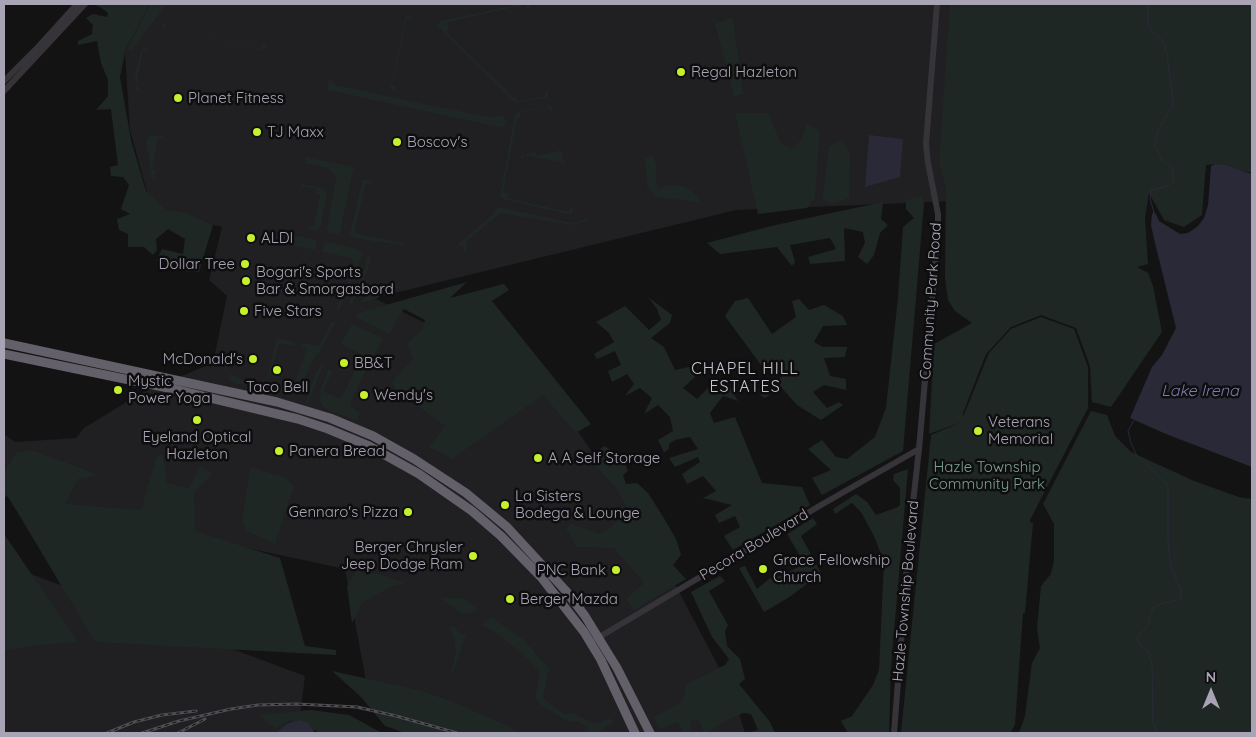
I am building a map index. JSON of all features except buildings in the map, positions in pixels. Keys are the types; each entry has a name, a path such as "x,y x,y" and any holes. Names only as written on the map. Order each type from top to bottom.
{"highway":[{"path":"4,343 277,402 330,418 373,436 444,478 507,527 566,591 599,637 650,733"},
{"path":"4,354 273,412 328,429 369,446 419,474 472,511 501,536 541,577 584,632 601,660 635,733"}],"street":[{"path":"4,81 77,4"},
{"path":"4,91 85,4"},
{"name":"Community Park Road","path":"919,449 938,230 938,214 926,144 937,4"},
{"name":"Pecora Boulevard","path":"590,642 820,505 919,449"},
{"name":"Hazle Township Boulevard","path":"894,733 909,539 919,449"}],"shaded area":[{"path":"136,4 970,4 956,201 736,210 374,298 543,381 648,533 734,696 745,733 515,733 367,686 345,569 4,496 4,434 15,442 76,438 84,428 143,392 213,363 227,296 209,280 222,227 152,210 130,130 125,53"},
{"path":"4,564 305,676 298,733 4,733"}],"green space":[{"path":"94,4 149,4 126,48 120,77 131,140 146,191 165,209 189,214 213,225 199,272 177,271 176,263 156,261 162,249 183,254 185,239 168,229 156,239 157,250 153,255 144,247 128,247 128,234 119,230 117,219 130,214 121,209 129,185 123,177 111,176 110,167 118,165 111,109 96,110 108,96 108,80 101,63 97,41 78,45 78,41 92,34 93,25 86,18 93,14 107,17 108,13"},
{"path":"150,4 167,4 131,51 128,48"},
{"path":"520,4 529,4 531,8 528,9 525,5 448,22 449,29 446,32 512,98 516,97 518,101 545,96 545,91 548,92 546,98 515,103 437,25 440,21"},
{"name":"Hazle Township Community Park","path":"950,4 1252,4 1252,173 1215,164 1206,165 1202,215 1184,227 1164,220 1149,193 1145,218 1148,264 1137,267 1148,273 1153,286 1162,332 1111,407 1092,402 1090,366 1076,328 1041,315 1011,327 986,354 963,413 963,417 989,353 1011,329 1041,317 1074,329 1088,367 1088,408 1030,520 1033,523 1025,613 1023,613 1015,725 1010,733 901,733 931,435 962,422 929,434 934,344 972,323 955,311 948,300 945,278 946,188 939,162"},
{"path":"406,15 412,17 411,19 407,18 392,85 396,86 395,91 390,89"},
{"path":"733,17 743,94 734,97 715,24"},
{"path":"162,23 166,24 165,28 261,49 262,44 266,45 266,47 261,50 162,28"},
{"path":"144,47 149,50 143,51 136,86 140,88 136,91 135,76 141,50"},
{"path":"329,79 336,85 429,105 490,117 500,115 504,117 506,123 502,128 327,90"},
{"path":"548,105 553,109 552,111 547,106 520,113 521,119 517,119 503,192 509,193 508,198 569,212 570,207 572,207 574,211 570,215 500,197 515,114"},
{"path":"735,113 768,113 781,143 792,149 801,140 807,124 820,130 815,198 807,208 758,214"},
{"path":"150,135 163,136 163,138 158,138 152,169 156,170 154,178 152,178 146,141"},
{"path":"842,139 850,152 849,198 832,204 822,200 829,146"},
{"path":"560,146 565,167 563,163 525,155 523,159 520,156 535,151 537,156 559,151"},
{"path":"653,155 656,164 658,190 668,185 683,186 694,193 701,202 656,197 647,187 645,158"},
{"path":"306,157 354,167 338,234 329,233 327,229 336,177 328,168 305,163"},
{"path":"364,180 371,181 371,183 366,183 354,233 403,243 404,245 352,237 350,234"},
{"path":"302,184 323,188 327,194 320,229 316,231 308,229 308,227 309,225 314,226 320,195 316,194 316,189 304,187 301,191"},
{"path":"922,196 924,203 903,451 822,495 812,478 831,470 808,449 822,440 836,457 847,459 875,437 886,408 898,298 903,227 914,218 906,209 906,200"},
{"path":"883,202 881,219 888,225 880,233 874,255 867,264 858,257 865,243 863,232 844,228 845,261 810,264 808,257 836,249 830,238 790,245 795,262 792,266 777,247 720,254 707,243 771,226"},
{"path":"500,207 572,223 589,219 589,221 572,225 500,213 467,241 465,255 463,246 459,246 459,243"},
{"path":"278,232 314,239 317,243 315,250 276,242"},
{"path":"328,242 358,249 362,254 357,272 338,311 336,309 354,264 351,258 322,252 324,245"},
{"path":"367,256 371,257 367,272 350,305 349,303 364,271"},
{"path":"467,282 450,298 504,284 509,290 492,301 591,424 576,433 543,395 452,459 429,447 445,426 418,406 400,397 392,382 413,359 407,343 421,331 425,320 404,309 394,324 394,328 388,334 355,316 358,313"},
{"path":"376,283 380,284 381,288 413,286 381,291 378,298 361,303 368,289"},
{"path":"648,297 672,315 670,323 651,338 664,347 675,370 689,367 699,373 683,388 697,399 710,386 726,381 738,401 723,396 710,413 714,423 735,417 762,483 802,487 810,505 733,550 724,536 740,527 735,516 719,523 715,515 732,505 703,498 716,491 703,476 687,484 682,474 700,462 698,457 675,467 669,458 698,449 690,437 675,440 669,444 669,449 664,452 658,440 673,431 670,417 658,405 644,414 652,398 640,388 625,396 634,384 627,374 612,382 608,371 621,365 615,351 597,359 594,354 614,342 609,333 596,322 625,306 649,330 661,320 657,309"},
{"path":"748,298 772,334 796,317 792,301 799,299 809,310 824,305 843,316 847,325 823,326 814,342 823,347 847,347 845,357 824,358 830,376 846,379 846,390 824,385 813,392 827,408 839,402 843,405 821,420 797,405 781,387 765,398 760,395 783,376 775,360 761,365 725,316 735,301"},
{"path":"332,321 335,323 319,353 316,354 298,391 290,394 229,381 231,373 237,378 266,385 277,338 294,342 297,346 279,344 269,379 272,385 286,388 290,382 295,382 307,348 301,346 304,343 319,346"},
{"path":"352,324 383,338 351,400 351,406 360,413 357,421 328,410 320,401 321,389 328,370 332,370 332,372 323,391 341,399 362,355 341,344"},
{"path":"323,361 323,366 308,402 306,402 316,372"},
{"path":"1091,411 1107,415 1115,436 1131,452 1194,481 1239,497 1252,499 1252,733 1019,733 1025,716 1032,663 1040,648 1037,628 1041,586 1051,574 1054,560 1054,524 1043,504"},
{"path":"604,446 621,455 628,471 623,475 626,484 637,483 648,493 665,520 676,539 681,555 673,565 686,579 634,610 626,599 644,583 614,548 577,547 566,529 571,524 600,534 609,529 629,510 616,488 589,458"},
{"path":"31,450 100,475 78,479 65,504 141,510 157,455 163,455 167,483 189,488 200,466 213,473 194,492 195,531 280,558 305,646 336,650 336,655 95,642 4,491 4,473 16,453"},
{"path":"250,467 284,477 294,486 275,544 247,531 242,521"},
{"path":"908,469 891,667 889,733 848,733 841,721 852,716 873,685 879,670 884,562 874,536 861,512 852,503 835,514 833,509 856,494 867,502 876,515 898,507 900,505 900,488 893,480 894,474"},
{"path":"813,518 817,524 801,536 821,573 791,596 764,612 739,568 745,566 757,589 769,579 805,564 787,534"},
{"path":"4,534 78,642 30,646 4,651"},
{"path":"357,571 378,574 406,583 390,587 362,603 352,623 347,586"},
{"path":"720,576 725,581 709,591 728,625 725,632 727,646 740,659 745,679 739,684 770,722 775,733 747,733 758,730 751,714 743,713 729,719 707,733 704,733 699,719 690,721 692,733 683,733 678,722 660,729 654,717 678,704 684,697 686,684 725,665 729,659 712,637 691,592"},
{"path":"440,598 464,598 478,610 466,614"},
{"path":"491,617 524,640 549,669 543,698 564,714 572,713 597,724 609,718 614,722 597,733 587,733 588,727 576,721 570,723 541,705 535,697 540,672 528,659 498,634 482,625"},
{"path":"448,626 455,627 459,633 466,634 453,673 451,674 456,651 454,636"},
{"path":"332,671 419,690 454,702 510,727 517,733 405,733 385,726 361,697"},
{"path":"311,710 349,715 382,733 321,733 290,720 275,729 258,715"}],"water":[{"path":"869,135 903,139 900,177 865,187"},
{"name":"Lake Irena","path":"1215,164 1225,165 1252,174 1252,467 1130,418 1152,367 1162,355 1176,328 1151,225 1153,212 1159,221 1180,234 1188,233 1198,226 1204,218 1208,205 1211,166"},
{"path":"299,720 308,723 315,733 276,733 287,724"}],"waterway":[{"path":"1148,4 1148,25 1162,40 1167,54 1173,102 1159,128 1155,146 1163,161 1172,167 1174,181 1168,186 1151,190 1150,198 1154,213"},
{"path":"1134,420 1128,431 1137,456 1168,485 1168,543 1171,567 1181,590 1181,599 1156,606 1152,610 1147,626 1137,638 1140,645 1148,651 1152,664 1153,723 1158,733"}],"railway":[{"path":"142,733 179,721 231,709 258,705 296,704 357,707 457,733"},
{"path":"107,733 134,722 162,715 196,711"},
{"path":"178,733 205,719"}],"place":[{"name":"Regal Hazleton","path":"681,72"},
{"name":"Planet Fitness","path":"178,98"},
{"name":"TJ Maxx","path":"257,132"},
{"name":"Boscov's","path":"397,142"},
{"name":"ALDI","path":"251,238"},
{"name":"Dollar Tree","path":"245,264"},
{"name":"Bogari's Sports Bar & Smorgasbord","path":"246,281"},
{"name":"Five Stars","path":"244,311"},
{"name":"McDonald's","path":"253,359"},
{"name":"BB&T","path":"344,363"},
{"name":"Taco Bell","path":"277,370"},
{"name":"Mystic Power Yoga","path":"118,390"},
{"name":"Wendy's","path":"364,395"},
{"name":"Eyeland Optical Hazleton","path":"197,420"},
{"name":"Veterans Memorial","path":"978,431"},
{"name":"Panera Bread","path":"279,451"},
{"name":"A A Self Storage","path":"538,458"},
{"name":"La Sisters Bodega & Lounge","path":"505,505"},
{"name":"Gennaro's Pizza","path":"408,512"},
{"name":"Berger Chrysler Jeep Dodge Ram","path":"473,556"},
{"name":"Grace Fellowship Church","path":"763,569"},
{"name":"PNC Bank","path":"616,570"},
{"name":"Berger Mazda","path":"510,599"}],"district":[{"name":"CHAPEL HILL ESTATES","path":"745,378"}]}
